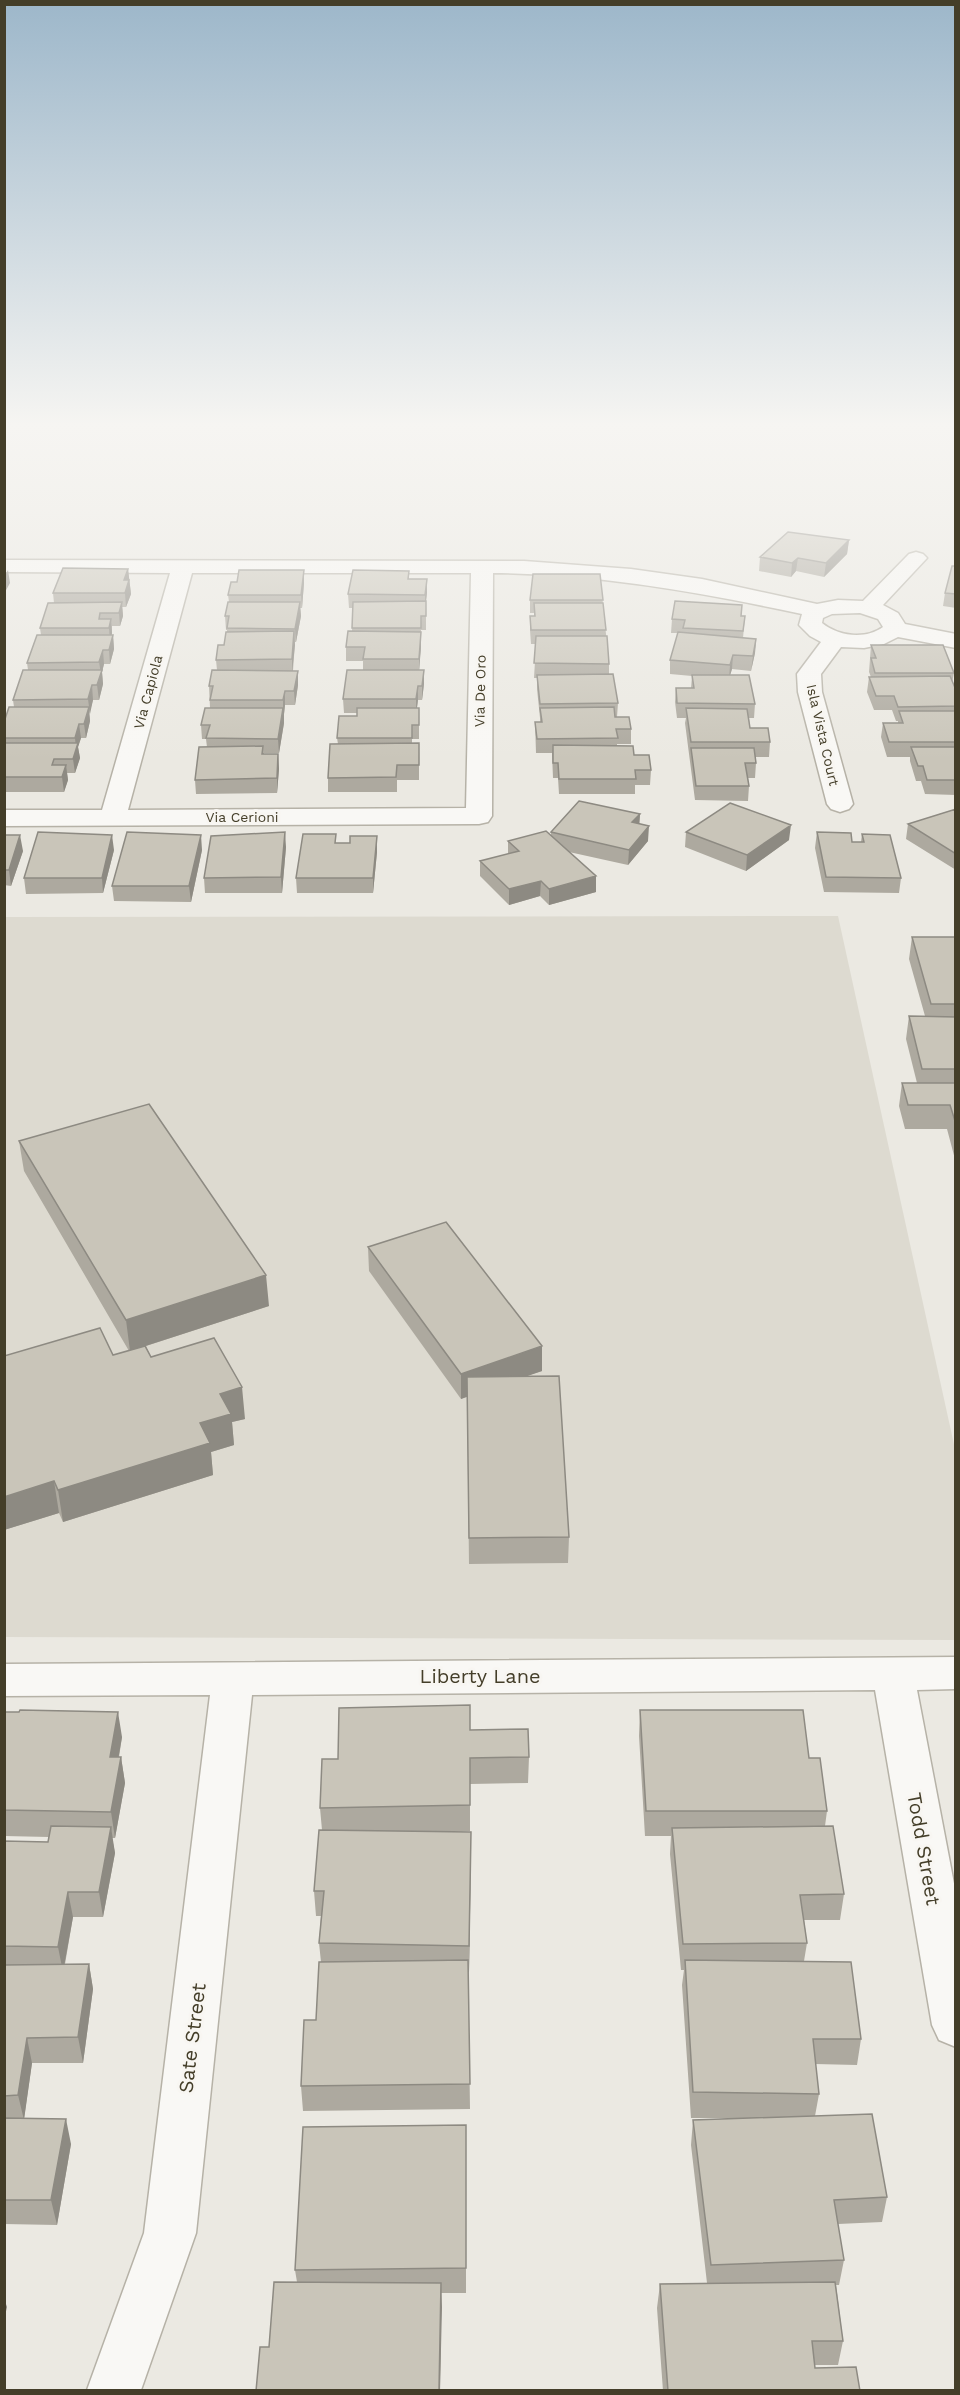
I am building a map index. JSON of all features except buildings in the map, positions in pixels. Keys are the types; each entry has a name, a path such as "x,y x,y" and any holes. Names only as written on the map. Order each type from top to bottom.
{"street":[{"path":"868,608 915,558"},
{"path":"4,566 524,567 631,575 702,586 818,611"},
{"name":"Via Capiola","path":"113,818 183,566"},
{"name":"Via De Oro","path":"479,816 482,567"},
{"path":"894,629 892,619 868,608 840,606 818,611 812,615 810,625 816,631 835,639 877,639 894,629 956,641"},
{"name":"Isla Vista Court","path":"835,639 809,674 810,692 840,804"},
{"name":"Via Cerioni","path":"4,818 479,816"},
{"name":"Todd Street","path":"893,1673 956,2025"},
{"name":"Liberty Lane","path":"4,1680 956,1673"},
{"name":"Sate Street","path":"114,2391 170,2233 233,1678"}],"shaded area":[{"path":"838,916 955,1449 955,1640 5,1637 5,917"}]}
